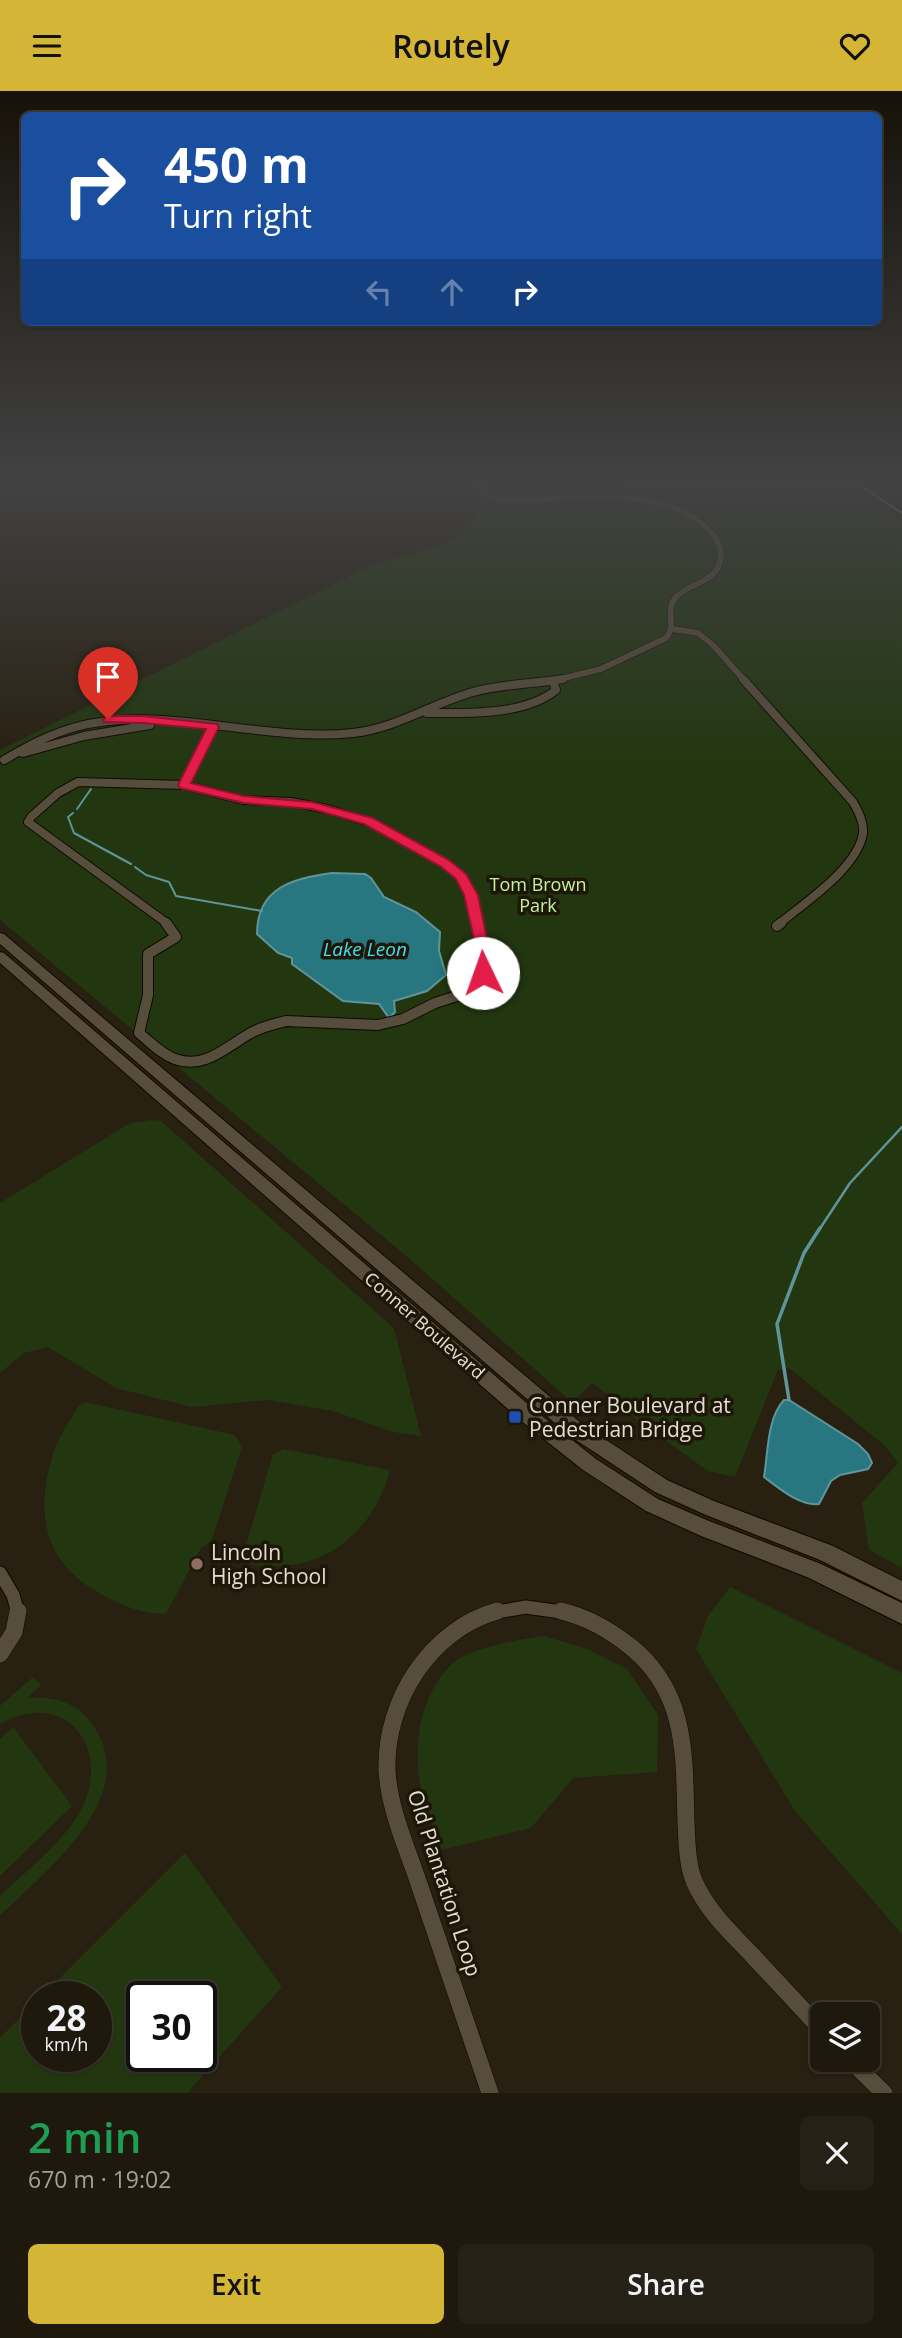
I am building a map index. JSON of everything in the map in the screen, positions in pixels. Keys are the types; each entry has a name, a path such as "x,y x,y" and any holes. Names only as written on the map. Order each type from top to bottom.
{"main road":[{"name":"Conner Boulevard","path":"0,937 49,988 531,1417 588,1464 653,1506 861,1592 902,1614"},
{"name":"Conner Boulevard","path":"0,956 49,988 545,1403 620,1461 661,1486 737,1520 801,1542 860,1568 902,1591"},
{"path":"531,1417 545,1403"}],"street":[{"path":"3,761 36,748 84,736 174,723 295,734 336,734 393,725 489,688 553,681 585,674 615,663 662,641 673,629 671,606 674,599 707,578"},
{"path":"673,629 698,633 713,645 853,802 860,816 863,833 853,858 777,926"},
{"path":"421,713 487,712 545,699 556,690 553,681"},
{"path":"184,785 213,727"},
{"path":"73,783 184,785 244,800 312,806 368,821 445,863 462,877 471,895 482,943 485,963 483,973 472,989 389,1023 379,1025 286,1021 252,1032 205,1061 196,1062 168,1056 139,1033 139,1024 148,995 148,954 176,937 169,925 32,825 28,819 73,783"},
{"path":"0,1573 16,1597 19,1618 0,1654"},
{"name":"Old Plantation Loop","path":"490,2093 400,1825 388,1774 394,1718 414,1673 443,1639 467,1623 495,1611 521,1606 547,1607 600,1626 618,1635 656,1670 668,1690 680,1728 687,1855 702,1897 718,1919 810,2017"},
{"path":"861,2072 878,2091"}],"green space":[{"name":"Tom Brown Park","path":"345,578 902,578 902,1568 869,1550 862,1503 898,1463 884,1445 789,1368 778,1370 735,1477 708,1471 640,1422 593,1383 572,1402 404,1254 0,920 0,750"},
{"path":"161,1121 394,1328 421,1436 393,1432 333,1411 268,1400 192,1407 116,1388 48,1347 24,1353 0,1373 0,1203 130,1123"},
{"path":"85,1402 235,1435 242,1447 211,1542 201,1548 166,1614 147,1612 112,1600 78,1579 55,1550 48,1533 45,1497 52,1457 60,1437 79,1405"},
{"path":"284,1449 390,1470 381,1495 369,1516 354,1534 336,1549 315,1559 292,1565 267,1566 241,1562 273,1454"},
{"path":"730,1587 902,1673 902,1934 795,1811 696,1649 708,1616"},
{"path":"544,1636 587,1649 627,1669 658,1715 657,1772 573,1778 531,1828 441,1850 424,1800 418,1768 422,1719 433,1689 452,1664 470,1653"},
{"path":"33,1677 41,1685 27,1698 47,1698 64,1702 80,1711 93,1725 105,1752 106,1779 97,1805 82,1831 40,1878 0,1916 0,1896 67,1831 83,1806 90,1783 91,1762 86,1743 76,1728 61,1718 43,1713 23,1715 0,1724 0,1706"},
{"path":"13,1727 72,1806 0,1876 0,1739"},
{"path":"185,1853 282,1987 217,2060 217,1981 126,1981 126,2072 206,2072 187,2093 0,2093 0,2038 21,2017 21,2072 112,2072 112,1981 57,1981"}],"water":[{"name":"Lake Leon","path":"332,873 365,874 384,897 416,912 440,932 439,951 446,975 427,991 394,1001 395,1012 389,1018 379,1004 343,1001 292,964 292,958 278,953 257,934 263,905 271,895 292,882"},
{"path":"784,1400 789,1400 858,1444 868,1454 872,1463 868,1469 840,1475 831,1481 819,1504 797,1499 764,1477 771,1426 778,1407"}],"waterway":[{"path":"77,809 91,789"},
{"path":"73,813 68,817 74,833 131,864"},
{"path":"135,867 146,875 169,882 176,896 262,911"},
{"path":"819,1230 850,1183 902,1127"},
{"path":"789,1400 777,1324 804,1253 820,1228"}],"place":[{"name":"Conner Boulevard at Pedestrian Bridge","path":"515,1417"},
{"name":"Lincoln High School","path":"197,1564"}],"route":[{"path":"108,719 143,719 213,727 196,758 194,771 184,785 203,792 244,800 269,800 312,806 368,821 445,863 462,877 471,895 482,943 485,963 483,973"}]}
